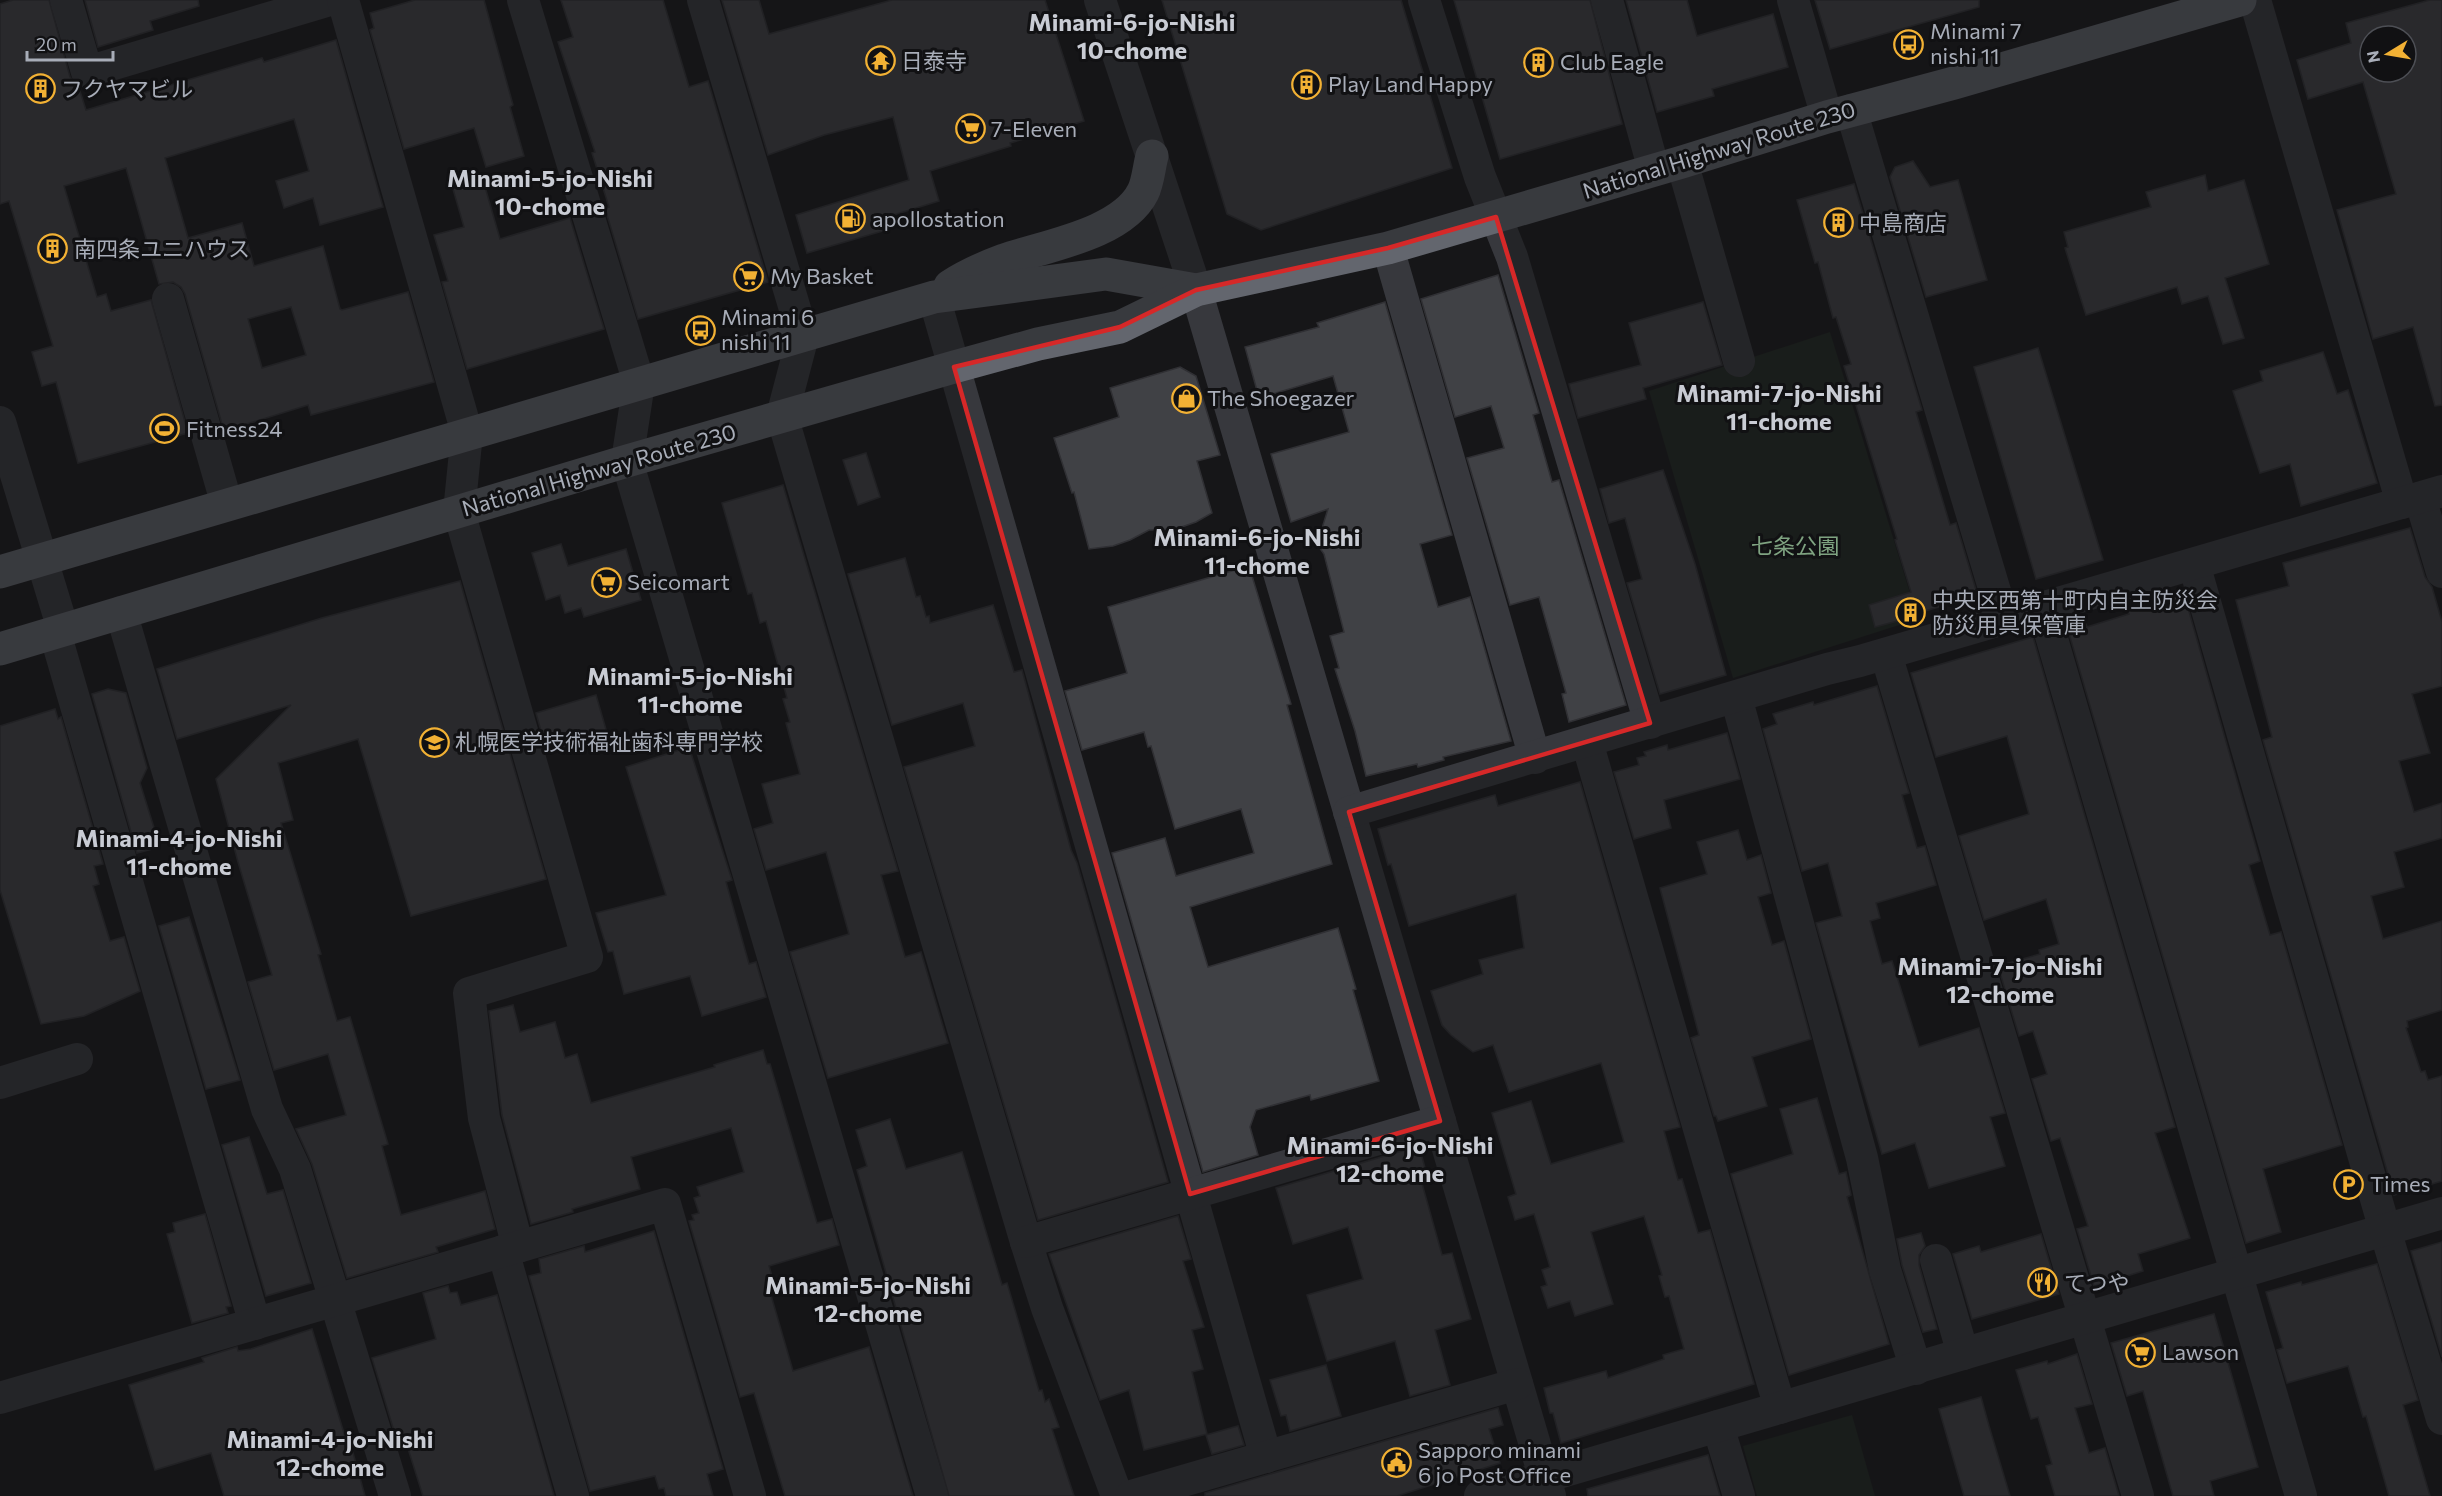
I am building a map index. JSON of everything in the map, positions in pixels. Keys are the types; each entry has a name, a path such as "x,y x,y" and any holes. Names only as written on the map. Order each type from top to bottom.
{"highway":[{"name":"National Highway Route 230","path":"0,649 782,416 1038,344 1120,327 1196,290 1388,248 1839,113 1954,83 2240,0"},
{"path":"933,297 966,275 1003,260 1095,232 1122,216 1143,192 1152,156"},
{"name":"National Highway Route 230","path":"0,572 933,297 1106,274 1196,290"}],"street":[{"path":"66,0 87,72 330,0"},
{"path":"343,0 467,433 459,512 587,957 469,993 484,1118 510,1249 573,1496"},
{"path":"523,0 639,383 627,461 932,1496"},
{"path":"703,0 803,336 782,416 1026,1242 1047,1308 1117,1496"},
{"path":"1100,0 1196,290 1547,1486"},
{"path":"1424,0 1479,177 1512,257 1650,723"},
{"path":"1607,0 1739,361"},
{"path":"1792,0 1839,113 2003,618"},
{"path":"2255,0 2421,497 2442,572"},
{"path":"1388,248 1534,758"},
{"path":"933,297 1266,1457"},
{"path":"168,298 227,505"},
{"path":"0,422 43,560 59,631 255,1324"},
{"path":"1349,812 1827,669 1886,654 2421,497"},
{"path":"2194,564 2385,1230 2442,1419"},
{"path":"2043,608 2301,1496"},
{"path":"121,612 267,1109 295,1169 395,1496"},
{"path":"1886,654 2138,1496"},
{"path":"1736,697 1862,1158 1885,1270 1916,1369"},
{"path":"1587,742 1780,1408"},
{"path":"0,1083 77,1059"},
{"path":"1026,1242 1440,1121"},
{"path":"0,1398 665,1204 750,1496"},
{"path":"1480,1496 1547,1486 1718,1426 2442,1213"},
{"path":"1936,1260 1963,1354"},
{"path":"1131,1496 1517,1384"},
{"path":"1718,1426 1739,1496"}],"highlighted area":[{"path":"1496,217 1650,723 1349,812 1440,1121 1190,1194 954,367 1120,327 1196,290 1388,248"}],"green space":[{"name":"七条公園","path":"1830,332 1918,619 1733,678 1649,391"},
{"path":"1852,1415 1875,1496 1757,1496 1743,1446"}],"building":[{"path":"13,0 49,0 70,77 79,88 86,110 262,58 264,62 336,40 383,207 320,225 313,198 284,208 276,181 309,171 294,119 165,158 188,238 242,223 254,266 323,246 342,310 408,292 434,382 311,415 308,405 224,431 185,294 181,287 173,282 159,284 126,168 64,186 97,297 106,294 111,311 151,300 188,433 78,463 56,382 42,386 32,352 53,346 9,201 0,204 0,4","holes":["291,307 306,355 262,368 248,319"]},
{"path":"85,0 198,0 199,6 150,21 153,30 98,47"},
{"path":"415,0 484,0 513,105 510,107 524,156 486,167 474,128 404,149 370,30 374,28 370,13"},
{"path":"561,0 663,0 689,87 708,81 768,282 638,319 605,208 609,207 592,153 595,152 558,42 573,37"},
{"path":"722,0 759,0 769,34 892,0 1045,0 1084,121 1010,143 1011,146 930,171 939,201 890,216 893,228 807,253 796,215 909,180 893,117 824,135 768,155"},
{"name":"Play Land Happy","path":"1162,0 1401,0 1452,168 1261,230 1227,214"},
{"name":"Club Eagle","path":"1454,0 1590,0 1622,124 1500,159"},
{"path":"1626,0 1687,0 1697,36 1773,14 1788,67 1712,89 1714,96 1657,112"},
{"path":"1815,0 1979,0 1979,7 1830,49"},
{"path":"2430,0 2442,0 2442,405 2435,406 2413,327 2373,339 2337,210 2396,194 2364,84 2418,84 2418,24 2358,24 2358,84 2308,99 2297,60 2351,43 2346,23"},
{"path":"1913,161 1930,187 1958,180 1987,280 1926,297 1890,177 1895,167"},
{"path":"2205,175 2208,191 2244,180 2269,264 2225,278 2244,338 2223,344 2208,296 2182,304 2177,287 2086,315 2065,248 2068,247 2064,232 2151,207 2146,192"},
{"path":"483,180 500,239 570,218 604,329 467,369 442,282 448,281 434,235 464,227 453,189"},
{"path":"1854,184 1922,410 1916,412 1950,525 1956,523 1979,600 1960,606 1959,601 1875,627 1869,605 1911,592 1844,366 1851,364 1836,317 1833,318 1818,262 1815,263 1797,200"},
{"path":"1498,275 1539,413 1533,415 1552,482 1559,480 1626,705 1569,722 1562,694 1566,693 1539,597 1510,605 1467,458 1504,448 1491,406 1455,417 1421,299"},
{"path":"1385,302 1452,535 1420,544 1438,607 1470,597 1511,741 1443,757 1444,760 1418,767 1417,764 1366,776 1355,731 1335,669 1339,668 1330,636 1344,632 1324,554 1317,544 1328,509 1291,522 1271,454 1349,432 1333,376 1259,398 1245,347 1319,327 1317,323"},
{"path":"1703,302 1722,365 1643,388 1646,399 1578,418 1569,384 1641,365 1629,323"},
{"path":"2038,348 2103,560 2036,579 1974,367"},
{"path":"2323,352 2337,394 2348,390 2377,483 2301,506 2290,464 2260,473 2233,391 2263,381 2260,371"},
{"path":"1180,367 1196,376 1220,455 1197,461 1212,513 1176,529 1149,530 1113,546 1089,549 1074,492 1072,493 1054,438 1119,417 1110,388"},
{"path":"866,453 880,497 858,505 843,460"},
{"path":"1663,470 1695,564 1726,675 1660,694 1627,583 1642,579 1625,518 1609,523 1600,489"},
{"path":"783,485 898,871 881,875 905,957 921,952 948,1043 828,1078 790,952 849,934 826,852 766,870 754,829 773,823 762,784 800,774 786,723 790,722 783,699 787,698 766,621 760,623 752,593 748,594 722,503"},
{"path":"2410,528 2425,577 2432,587 2442,622 2442,686 2412,694 2430,753 2399,761 2414,812 2442,803 2442,838 2394,852 2404,887 2371,896 2383,939 2442,921 2442,1010 2407,1021 2408,1027 2406,1028 2421,1072 2425,1071 2428,1080 2442,1076 2442,1181 2394,1195 2263,740 2272,737 2236,600 2289,586 2283,563"},
{"path":"561,544 568,566 626,549 641,600 584,617 581,608 565,613 560,595 546,600 532,553"},
{"path":"905,558 916,597 920,596 930,623 993,605 1014,672 1022,670 1071,850 1077,863 1168,1182 1038,1220 904,767 975,746 963,703 892,725 848,574"},
{"path":"1249,566 1291,704 1287,705 1332,864 1190,907 1208,967 1338,928 1379,1081 1311,1100 1310,1095 1256,1110 1250,1127 1258,1155 1203,1172 1112,853 1165,838 1176,876 1254,853 1241,809 1175,829 1151,746 1148,747 1144,732 1082,750 1065,691 1127,673 1108,607"},
{"path":"460,581 546,879 411,916 358,739 278,763 293,820 281,823 321,954 318,955 337,1021 350,1017 388,1144 382,1146 401,1215 485,1191 495,1229 436,1247 438,1252 347,1278 312,1164 296,1129 346,1115 328,1054 274,1070 248,982 272,975 216,779 291,705 177,739 157,669 322,618"},
{"path":"2184,594 2260,861 2249,865 2270,935 2281,932 2342,1145 2263,1169 2281,1232 2246,1243 2068,630 2086,624 2087,627 2129,614 2127,610"},
{"path":"2033,637 2175,1127 2155,1133 2190,1238 2138,1254 2143,1271 2094,1286 2077,1229 2088,1226 2060,1138 2051,1141 2032,1079 2047,1074 2033,1031 2019,1036 1998,966 2040,954 2039,950 2059,944 2046,899 1984,920 1959,836 2029,814 2007,736 1936,757 1911,673"},
{"path":"1877,686 1909,793 1902,795 1917,848 1925,846 1936,885 1876,903 1880,918 1870,921 1882,964 1892,961 1919,1047 1979,1028 2005,1113 1990,1117 2005,1166 1929,1188 1915,1143 1882,1154 1816,923 1842,916 1828,863 1802,871 1763,729 1777,724 1773,714 1813,702 1814,705"},
{"path":"108,689 126,693 147,768 140,783 160,847 137,853 92,694"},
{"path":"596,695 607,733 547,752 536,713"},
{"path":"55,709 58,719 61,717 103,864 94,866 99,884 93,886 110,941 124,937 140,991 84,1016 41,1024 0,890 0,726"},
{"path":"1727,733 1740,779 1664,800 1671,828 1634,839 1614,772 1639,765 1637,758 1646,756 1644,752 1667,745 1668,750"},
{"path":"689,747 732,880 726,882 749,964 756,962 766,997 702,1016 690,976 624,994 613,951 608,952 596,913 666,895 626,767"},
{"path":"1580,782 1680,1127 1664,1131 1678,1180 1682,1179 1698,1233 1710,1230 1754,1384 1561,1443 1544,1388 1606,1371 1608,1378 1664,1359 1663,1355 1684,1349 1669,1296 1665,1297 1659,1276 1662,1275 1644,1216 1591,1232 1613,1304 1575,1316 1570,1301 1548,1308 1541,1287 1547,1285 1542,1270 1550,1267 1534,1214 1515,1220 1508,1197 1516,1194 1492,1113 1531,1101 1551,1164 1624,1142 1601,1063 1509,1092 1493,1045 1473,1052 1451,1035 1442,1025 1431,991 1483,974 1479,960 1524,948 1516,894 1409,926 1378,829 1495,795 1498,806"},
{"path":"1738,830 1747,860 1761,855 1771,893 1758,897 1772,945 1784,941 1811,1039 1752,1057 1767,1106 1718,1121 1714,1116 1691,1038 1699,1035 1660,888 1707,874 1697,842"},
{"path":"189,917 240,1080 206,1089 159,926"},
{"path":"513,1005 520,1032 555,1022 565,1058 577,1054 591,1103 715,1067 714,1065 763,1050 767,1064 770,1064 817,1223 832,1219 839,1245 769,1266 774,1283 768,1285 793,1371 869,1347 913,1496 785,1496 754,1393 740,1397 689,1221 694,1220 692,1215 699,1213 694,1198 700,1196 697,1187 744,1172 731,1128 631,1157 640,1189 531,1224 502,1115 489,1011"},
{"path":"1817,1098 1839,1174 1846,1172 1851,1195 1847,1197 1889,1344 1789,1375 1731,1174 1793,1154 1780,1109"},
{"path":"890,1119 906,1169 962,1152 1002,1285 1007,1283 1039,1391 1042,1390 1045,1402 1049,1399 1059,1427 1052,1429 1074,1496 949,1496 857,1170 867,1166 856,1130"},
{"path":"249,1137 267,1194 283,1190 311,1283 266,1296 222,1145"},
{"path":"1419,1146 1428,1179 1421,1180 1442,1255 1452,1253 1471,1319 1435,1330 1450,1385 1410,1396 1395,1341 1327,1361 1307,1295 1363,1279 1348,1227 1293,1244 1276,1188"},
{"path":"205,1214 231,1306 226,1307 228,1313 192,1323 167,1234 175,1232 173,1223"},
{"path":"1178,1216 1191,1259 1183,1261 1204,1327 1192,1330 1203,1369 1192,1372 1207,1434 1144,1450 1129,1390 1100,1400 1049,1254"},
{"path":"654,1231 723,1469 707,1474 713,1496 666,1496 664,1488 659,1489 655,1476 590,1491 529,1276 541,1273 539,1259 584,1246 585,1252"},
{"path":"1921,1233 1925,1246 1919,1255 1919,1265 1937,1329 1923,1332 1902,1265 1897,1239"},
{"path":"2041,1234 2059,1294 1972,1319 1953,1254 1979,1246 1981,1252"},
{"path":"2442,1242 2442,1357 2411,1251"},
{"path":"2377,1264 2418,1400 2403,1405 2430,1496 2389,1496 2366,1416 2363,1417 2348,1366 2287,1383 2277,1350 2283,1348 2266,1292 2301,1282 2302,1285"},
{"path":"448,1286 450,1293 457,1292 461,1305 497,1295 554,1496 423,1496 405,1439 397,1441 372,1358 436,1339 423,1293"},
{"path":"2214,1314 2258,1467 2210,1481 2214,1496 2173,1496 2143,1391 2127,1396 2111,1343"},
{"path":"312,1329 347,1443 350,1442 365,1496 224,1496 211,1453 155,1470 129,1385 204,1362 202,1358 237,1347 238,1351 251,1349"},
{"path":"2077,1354 2092,1404 2075,1408 2089,1453 2105,1448 2119,1496 2055,1496 2046,1466 2052,1464 2038,1417 2031,1419 2016,1370 2047,1361 2048,1364"},
{"path":"1326,1365 1341,1416 1290,1431 1286,1415 1281,1416 1270,1380"},
{"path":"1981,1397 2010,1496 1964,1496 1939,1409"},
{"path":"1498,1408 1503,1425 1489,1429 1500,1463 1397,1496 1205,1496 1205,1493"},
{"path":"1238,1426 1244,1445 1212,1454 1206,1435"},
{"path":"1708,1455 1720,1496 1588,1496 1587,1489"}],"place":[{"name":"Minami 7 nishi 11","path":"1909,44"},
{"name":"日泰寺","path":"880,61"},
{"name":"Club Eagle","path":"1539,62"},
{"name":"Play Land Happy","path":"1307,84"},
{"name":"フクヤマビル","path":"40,89"},
{"name":"7-Eleven","path":"970,129"},
{"name":"apollostation","path":"851,219"},
{"name":"中島商店","path":"1838,223"},
{"name":"南四条ユニハウス","path":"53,249"},
{"name":"My Basket","path":"749,276"},
{"name":"Minami 6 nishi 11","path":"700,330"},
{"name":"The Shoegazer","path":"1186,398"},
{"name":"Fitness24","path":"165,429"},
{"name":"Seicomart","path":"606,582"},
{"name":"中央区西第十町内自主防災会 防災用具保管庫","path":"1911,613"},
{"name":"札幌医学技術福祉歯科専門学校","path":"434,742"},
{"name":"Times","path":"2349,1184"},
{"name":"てつや","path":"2043,1283"},
{"name":"Lawson","path":"2141,1352"},
{"name":"Sapporo minami 6 jo Post Office","path":"1397,1463"}],"district":[{"name":"Minami-6-jo-Nishi 10-chome","path":"1132,37"},
{"name":"Minami-5-jo-Nishi 10-chome","path":"550,193"},
{"name":"Minami-7-jo-Nishi 11-chome","path":"1779,408"},
{"name":"Minami-6-jo-Nishi 11-chome","path":"1257,552"},
{"name":"Minami-5-jo-Nishi 11-chome","path":"690,691"},
{"name":"Minami-4-jo-Nishi 11-chome","path":"179,853"},
{"name":"Minami-7-jo-Nishi 12-chome","path":"2000,981"},
{"name":"Minami-6-jo-Nishi 12-chome","path":"1390,1160"},
{"name":"Minami-5-jo-Nishi 12-chome","path":"868,1300"},
{"name":"Minami-4-jo-Nishi 12-chome","path":"330,1454"}]}
